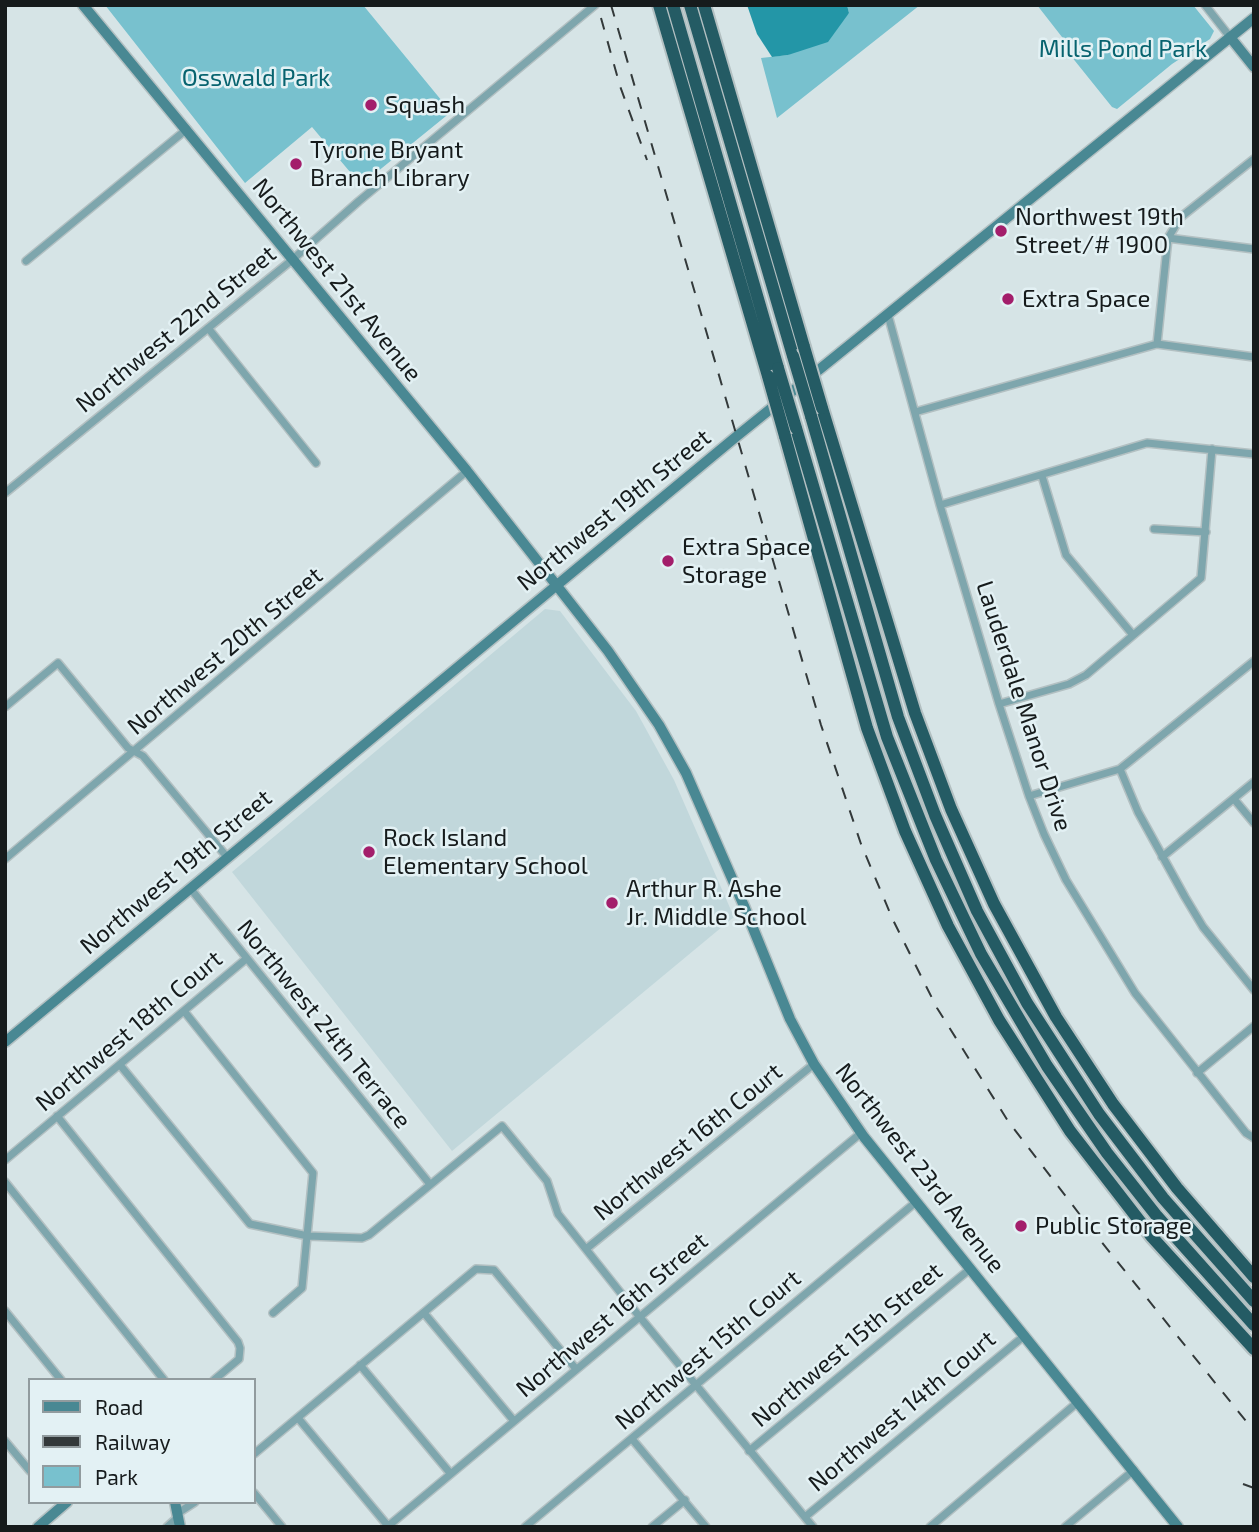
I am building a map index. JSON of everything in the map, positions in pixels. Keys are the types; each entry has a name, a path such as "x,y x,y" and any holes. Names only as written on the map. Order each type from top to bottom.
{"highway":[{"path":"659,5 879,712 905,786 958,907 1020,1022 1062,1088 1123,1174 1254,1325"},
{"path":"673,5 773,372"},
{"path":"690,5 799,351"},
{"path":"704,5 890,692 945,840 1014,980 1069,1071 1114,1135 1172,1208 1254,1301"},
{"path":"816,412 941,785 993,904 1056,1017 1114,1135"},
{"path":"791,432 867,728 905,831 948,926 999,1020 1070,1131 1135,1216 1254,1349"},
{"path":"948,926 1020,1022"},
{"path":"1056,1017 1098,1083 1144,1146 1254,1278"},
{"path":"1230,1323 1254,1358"}],"street":[{"name":"Northwest 21st Avenue","path":"83,5 467,471 556,585"},
{"name":"Northwest 22nd Street","path":"5,493 292,260 369,192 595,5"},
{"path":"1205,5 1254,67"},
{"name":"Northwest 19th Street","path":"5,1042 556,585 1254,18"},
{"path":"26,261 187,129"},
{"path":"1157,344 1168,238 1181,217 1254,159"},
{"path":"1168,238 1254,249"},
{"name":"Lauderdale Manor Drive","path":"888,315 940,506 999,704 1029,796 1066,880 1135,993 1246,1133 1254,1138"},
{"path":"208,328 316,463"},
{"path":"915,412 1157,344 1254,357"},
{"path":"940,506 1147,443 1254,454"},
{"path":"999,704 1069,684 1086,675 1201,578 1212,449"},
{"name":"Northwest 20th Street","path":"5,859 467,471"},
{"path":"1042,475 1066,555 1133,635"},
{"path":"1154,529 1206,532"},
{"name":"Northwest 23rd Avenue","path":"556,585 608,651 659,724 686,773 790,1019 814,1064 861,1133 1178,1527"},
{"path":"1029,796 1120,769 1254,661"},
{"path":"5,707 58,663 128,748 143,756 227,857"},
{"path":"1120,769 1138,812 1203,926 1254,990"},
{"path":"1162,857 1254,782"},
{"path":"1234,799 1254,822"},
{"name":"Northwest 24th Terrace","path":"190,888 429,1184"},
{"name":"Northwest 18th Court","path":"5,1160 246,959"},
{"path":"184,1012 313,1173 302,1288 273,1313"},
{"path":"1198,1073 1254,1026"},
{"name":"Northwest 16th Court","path":"586,1249 814,1064"},
{"path":"120,1065 250,1224 308,1236 362,1238 369,1235 502,1126 547,1181 558,1214 813,1527"},
{"path":"57,1116 233,1335 240,1348 239,1359 216,1378"},
{"name":"Northwest 16th Street","path":"387,1527 861,1133"},
{"path":"5,1182 162,1378"},
{"name":"Northwest 15th Court","path":"525,1527 916,1202"},
{"path":"256,1452 476,1269 494,1269 576,1369"},
{"name":"Northwest 15th Street","path":"749,1451 970,1269"},
{"path":"5,1311 59,1378"},
{"path":"424,1313 514,1421"},
{"name":"Northwest 14th Court","path":"805,1517 1024,1336"},
{"path":"360,1365 450,1473"},
{"path":"930,1527 1078,1402"},
{"path":"298,1418 387,1527"},
{"path":"632,1439 706,1527"},
{"path":"5,1441 28,1469"},
{"path":"1065,1527 1133,1470"},
{"path":"256,1495 282,1527"},
{"path":"652,1527 685,1500"},
{"path":"38,1527 61,1504"},
{"path":"167,1527 193,1504"}],"shaded area":[{"path":"747,5 847,5 849,13 828,42 788,55 772,57 757,34"},
{"path":"545,609 560,611 636,711 674,780 734,917 452,1151 232,872"}],"green space":[{"name":"Osswald Park","path":"105,5 363,5 451,112 361,185 312,127 245,183"},
{"path":"847,5 920,5 777,118 761,58 788,55 849,13"},
{"name":"Mills Pond Park","path":"1037,5 1193,5 1214,31 1210,39 1172,64 1117,109 1112,107 1071,56 1069,46"}],"railway":[{"path":"611,5 821,725 861,844 893,920 937,1008 1008,1121 1087,1224 1254,1431"},
{"path":"601,18 620,86 647,160"},
{"path":"1243,1484 1254,1488"}],"place":[{"name":"Squash","path":"371,105"},
{"name":"Tyrone Bryant Branch Library","path":"296,164"},
{"name":"Northwest 19th Street/# 1900","path":"1001,231"},
{"name":"Extra Space","path":"1008,299"},
{"name":"Extra Space Storage","path":"668,561"},
{"name":"Rock Island Elementary School","path":"369,852"},
{"name":"Arthur R. Ashe Jr. Middle School","path":"612,903"},
{"name":"Public Storage","path":"1021,1226"}]}
